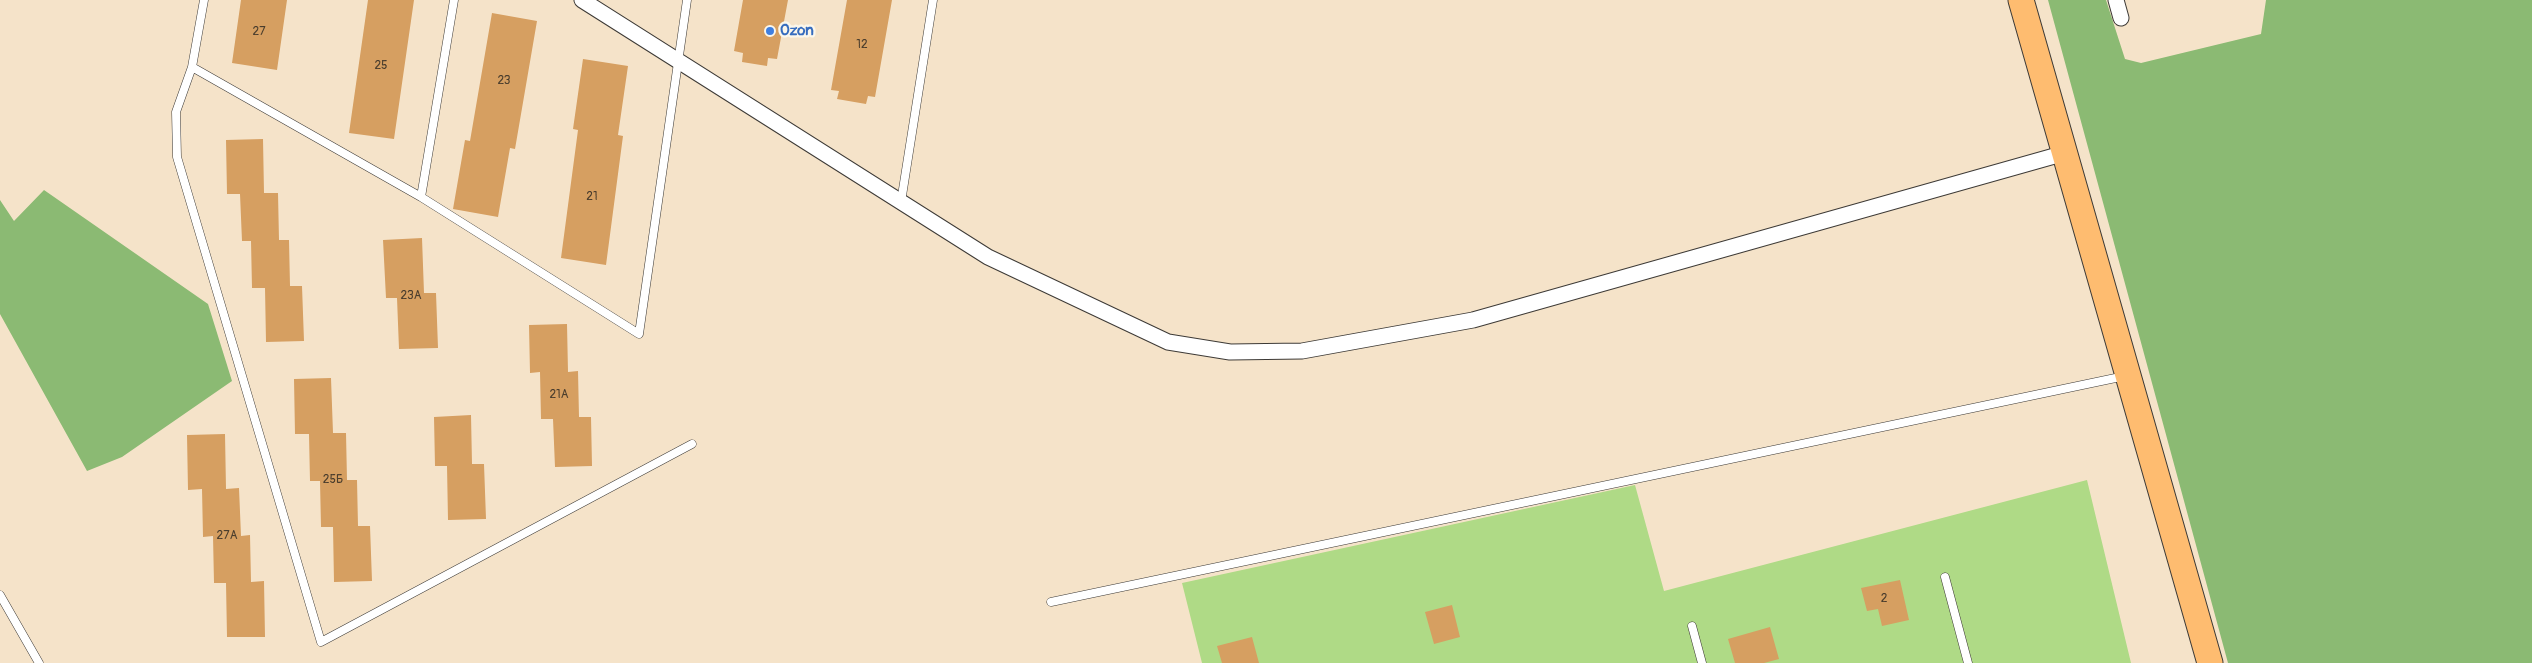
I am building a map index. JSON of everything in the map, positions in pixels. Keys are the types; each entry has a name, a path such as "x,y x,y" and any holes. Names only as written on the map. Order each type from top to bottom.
{"main road":[{"path":"2021,0 2210,663"}],"street":[{"path":"582,0 988,257 1168,342 1230,352 1302,351 1473,320 2065,153"},
{"path":"2116,0 2121,18"}],"lane":[{"path":"204,0 192,67 176,112 178,157 321,642 692,444"},
{"path":"421,197 454,0"},
{"path":"192,67 421,197 639,334 687,0"},
{"path":"901,202 933,0"},
{"path":"1051,602 2128,376"},
{"path":"1946,577 1968,663"},
{"path":"0,595 38,663"},
{"path":"1692,626 1702,663"}],"green space":[{"path":"2048,0 2106,0 2125,59 2141,63 2261,34 2266,0 2532,0 2532,663 2228,663"},
{"path":"44,190 208,304 232,381 122,457 87,471 0,314 0,200 14,221"},
{"path":"2087,480 2131,663 1202,663 1182,583 1635,485 1664,591"}],"building":[{"path":"241,0 287,0 277,70 232,63"},
{"path":"368,0 414,0 394,139 349,133"},
{"path":"743,0 788,0 777,59 768,58 767,66 742,62 743,53 734,51"},
{"path":"847,0 892,0 875,97 868,96 866,104 837,99 839,91 831,90"},
{"path":"492,13 537,21 515,149 510,148 498,217 453,209 465,140 470,141"},
{"path":"583,59 628,66 618,135 623,136 606,265 561,258 578,130 573,129"},
{"path":"263,139 264,193 278,193 279,240 289,240 290,286 302,286 304,341 266,342 265,288 252,288 251,241 242,241 240,194 227,194 226,140"},
{"path":"422,238 424,293 436,293 438,348 399,349 397,298 386,298 383,240"},
{"path":"567,324 568,372 578,371 579,417 591,417 592,466 555,467 553,419 541,419 540,372 530,373 529,325"},
{"path":"331,378 333,433 346,433 347,480 357,480 358,526 370,526 372,581 334,582 333,527 321,527 320,481 310,481 309,434 295,434 294,379"},
{"path":"471,415 472,464 484,464 486,519 448,520 447,466 435,466 434,417"},
{"path":"225,434 226,489 239,488 241,536 250,535 251,582 264,581 265,637 227,637 226,583 214,583 213,536 203,537 202,489 188,490 187,435"},
{"path":"1900,580 1909,620 1882,626 1878,609 1867,611 1861,588"},
{"path":"1452,605 1460,637 1434,644 1425,612"},
{"path":"1770,627 1779,659 1764,663 1735,663 1728,639"},
{"path":"1252,637 1259,663 1222,663 1217,646"}],"place":[{"name":"Ozon","path":"770,31"}]}
